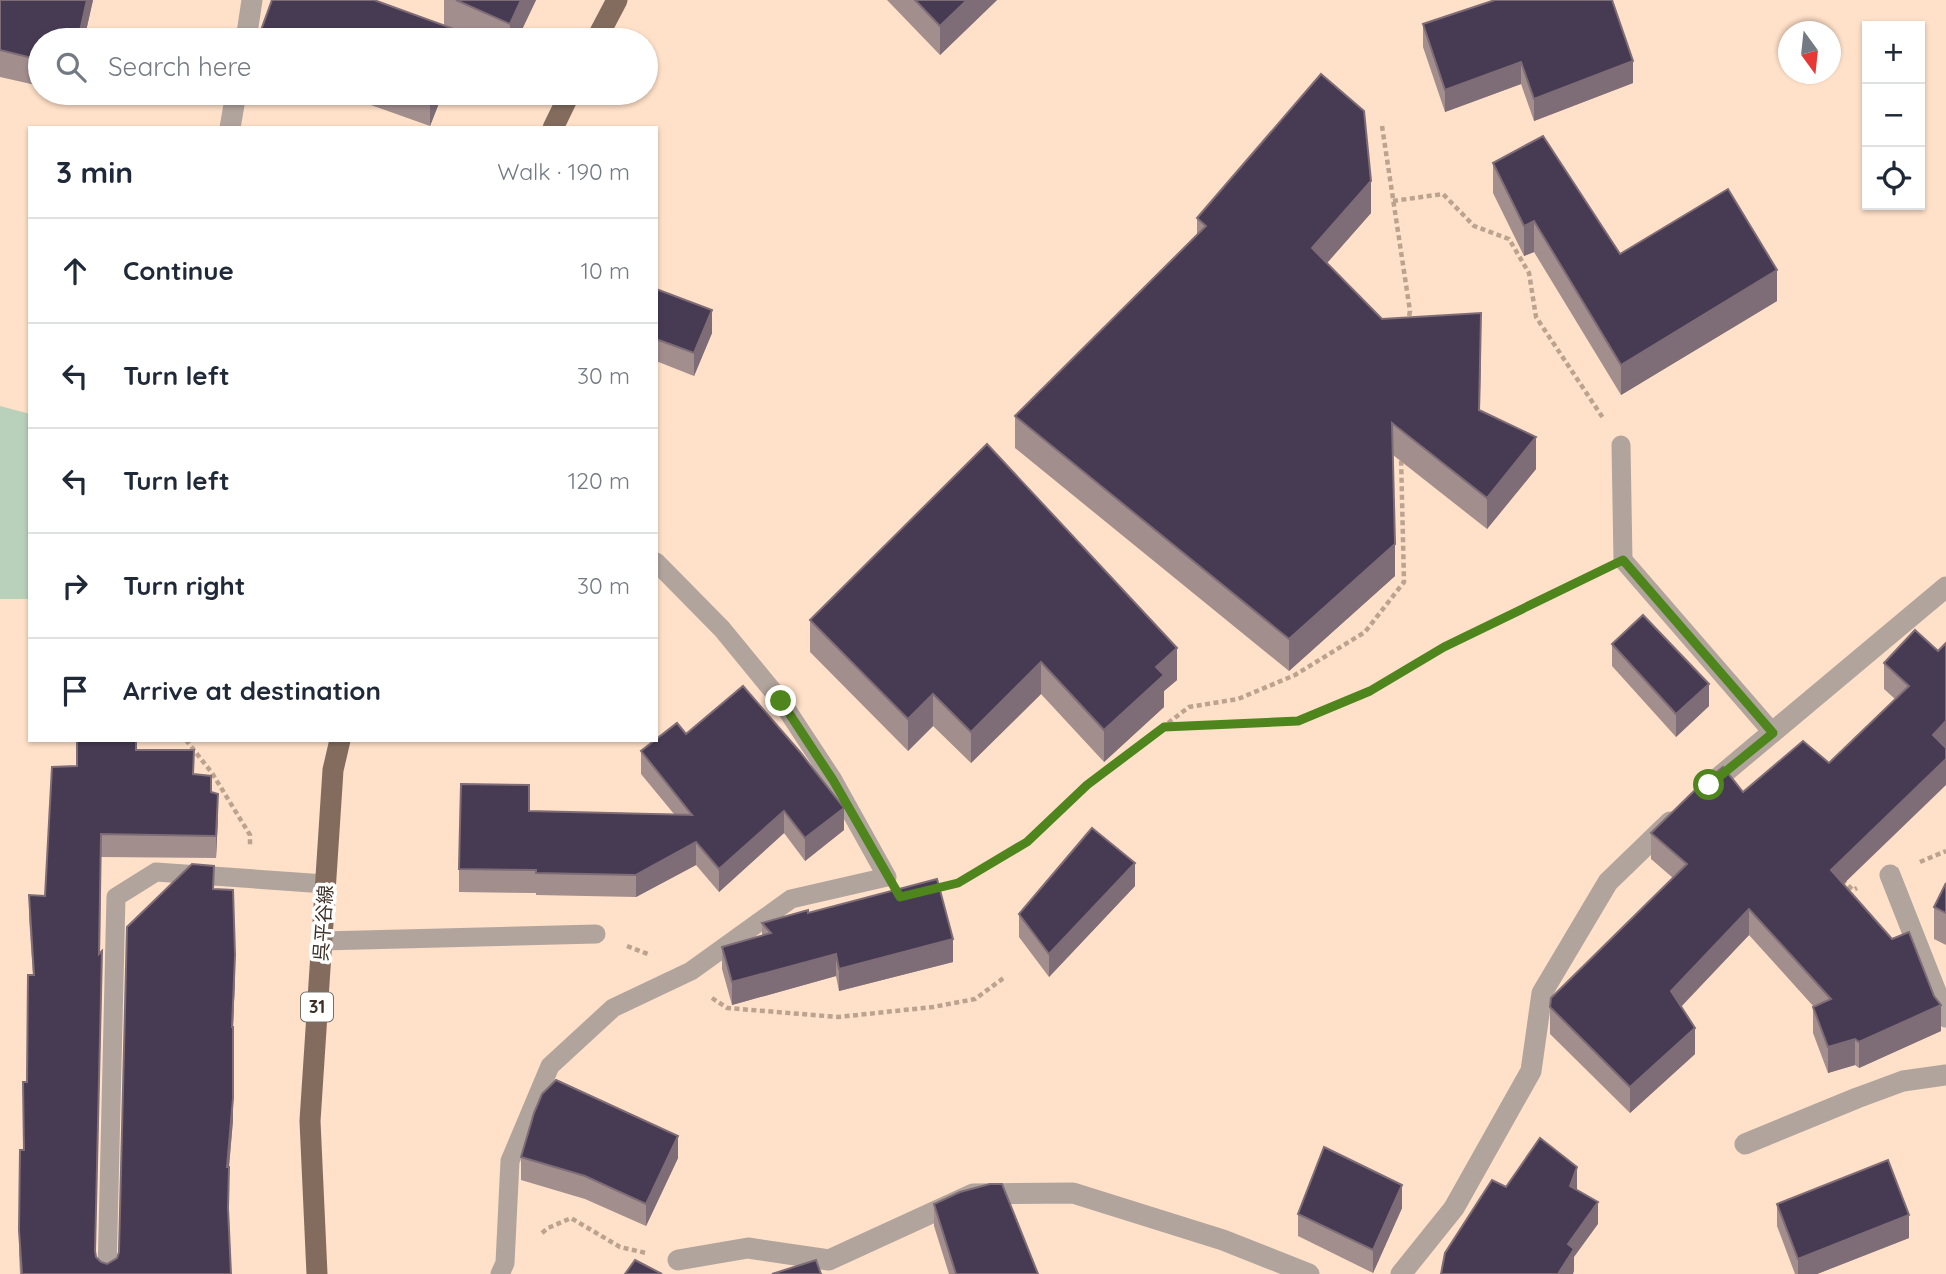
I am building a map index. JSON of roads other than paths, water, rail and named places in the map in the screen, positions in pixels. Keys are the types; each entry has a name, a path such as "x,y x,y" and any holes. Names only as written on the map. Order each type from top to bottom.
{"main road":[{"path":"602,28 617,0"},
{"path":"554,126 564,105"},
{"name":"呉平谷線","path":"317,1274 310,1121 333,770 340,742"}],"street":[{"path":"248,28 252,0"},
{"path":"230,126 234,105"},
{"path":"1401,1274 1454,1208 1531,1071 1542,993 1608,882 1709,785 1946,587"},
{"path":"1890,875 1946,1017"},
{"path":"1745,1144 1903,1081 1946,1074"},
{"path":"678,1259 748,1248 829,1260 973,1194 1073,1193 1223,1240 1309,1274"}],"lane":[{"path":"1621,445 1623,560 1773,733"},
{"path":"500,1274 505,1263 510,1161 550,1066 613,1008 691,971 791,899 887,877 833,780 781,701 722,629 658,564"},
{"path":"107,1274 116,897 156,872 325,884"},
{"path":"321,942 596,934"}]}
